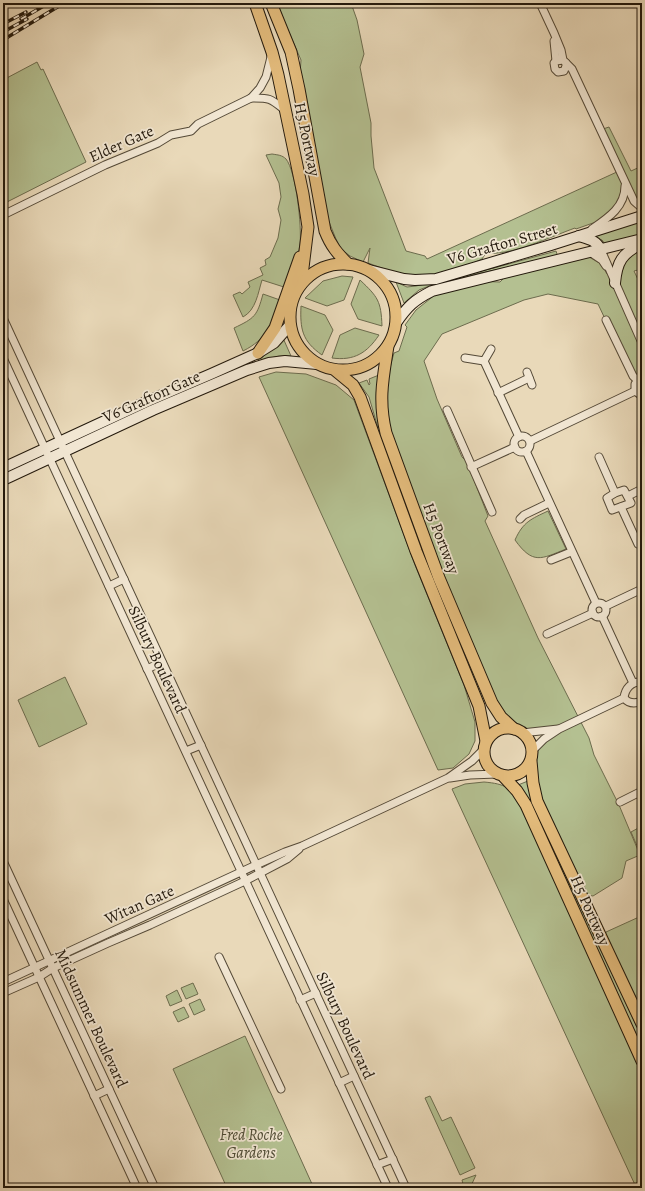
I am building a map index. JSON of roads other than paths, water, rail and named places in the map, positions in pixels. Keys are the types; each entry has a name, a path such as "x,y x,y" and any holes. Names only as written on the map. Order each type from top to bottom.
{"main road":[{"name":"H5 Portway","path":"254,3 272,52 304,194 308,227 307,244 295,288"},
{"name":"H5 Portway","path":"271,3 291,52 325,231 335,252 360,267"},
{"path":"258,353 286,308 295,288 318,270 338,264 360,267 379,278 388,290 394,304 396,323 388,346 380,356 357,369 347,371 324,367 308,358 298,347 293,337 286,308"},
{"name":"H5 Portway","path":"388,346 381,405 382,418 386,434 439,578 492,703 501,717 518,730"},
{"name":"H5 Portway","path":"324,367 353,385 360,397 414,543 480,706 485,745"},
{"path":"506,728 518,730 531,744 532,756 527,768 520,773 513,776 501,775 491,770 486,764 484,757 485,745 491,734 498,730 506,728"},
{"name":"H5 Portway","path":"532,756 533,783 537,801 642,1024"},
{"name":"H5 Portway","path":"501,775 517,791 526,805 642,1061"}],"street":[{"path":"540,3 561,50 562,61 566,66 562,72"},
{"name":"Elder Gate","path":"3,215 105,165 158,143 171,135 191,131 198,124 251,98 260,88 266,77 272,52"},
{"path":"562,61 554,65 555,69 558,72 562,72 578,85"},
{"path":"562,61 572,69 578,85 634,201 642,208"},
{"name":"Elder Gate","path":"251,98 272,99 286,111"},
{"path":"581,235 610,218 623,198 625,183"},
{"name":"V6 Grafton Street","path":"360,267 404,279 415,280 436,278 551,245 642,216"},
{"path":"581,235 596,242 601,250 610,273"},
{"name":"V6 Grafton Street","path":"396,323 407,308 420,297 432,291 642,239"},
{"path":"615,283 616,270 624,255 642,243"},
{"path":"587,253 602,260 610,273 642,343"},
{"path":"3,318 61,441"},
{"path":"606,320 633,376 640,380 635,384 635,391"},
{"name":"V6 Grafton Gate","path":"3,480 66,451 86,436 258,353 274,343 290,325"},
{"path":"484,361 491,349"},
{"path":"3,358 45,449"},
{"path":"465,358 484,361"},
{"name":"V6 Grafton Gate","path":"3,468 61,441 86,436 153,410 247,370 285,361 324,367"},
{"path":"484,361 519,437"},
{"path":"498,392 530,379"},
{"path":"635,391 642,396"},
{"path":"530,440 635,391"},
{"path":"447,410 492,512"},
{"path":"515,448 515,440 519,437 524,436 530,440"},
{"path":"526,451 530,445 530,440"},
{"name":"Silbury Boulevard","path":"61,441 406,1188"},
{"path":"515,448 519,451 526,451"},
{"path":"471,467 515,448"},
{"name":"Silbury Boulevard","path":"45,449 70,500 108,586 388,1188"},
{"path":"526,451 571,552 596,603"},
{"path":"599,456 615,492"},
{"path":"628,496 642,489"},
{"path":"624,490 631,503 612,510 607,498 615,492 624,490"},
{"path":"520,519 524,515 549,504"},
{"path":"621,507 638,544"},
{"path":"551,560 571,552"},
{"path":"108,586 124,579"},
{"path":"606,606 642,589"},
{"path":"596,603 603,603 606,606"},
{"path":"592,613 593,606 596,603"},
{"path":"592,613 596,616 602,616 606,613 606,606"},
{"path":"547,634 592,613"},
{"path":"602,616 633,683"},
{"path":"147,669 162,662"},
{"path":"624,698 625,692 633,683 642,682"},
{"path":"624,698 628,702 642,702"},
{"path":"532,756 544,739 559,728 624,698"},
{"path":"518,730 559,728"},
{"path":"186,751 201,745"},
{"path":"256,865 302,846 448,778 472,761 485,745"},
{"path":"448,778 470,775 501,775"},
{"path":"620,802 642,791"},
{"path":"260,873 287,859 302,846"},
{"name":"Midsummer Boulevard","path":"3,861 155,1188"},
{"name":"Witan Gate","path":"35,968 49,960 256,865"},
{"name":"Witan Gate","path":"39,977 53,968 260,873"},
{"name":"Midsummer Boulevard","path":"3,899 137,1188"},
{"path":"219,957 281,1088"},
{"path":"3,982 35,968"},
{"path":"3,993 39,977"},
{"path":"300,1000 316,993"},
{"path":"339,1083 354,1076"},
{"path":"94,1096 109,1089"},
{"path":"377,1166 393,1159"}],"railway":[{"path":"21,19 49,3"},
{"path":"3,40 64,3"},
{"path":"3,24 26,12"},
{"path":"3,32 27,19"}],"park label":[{"name":"Fred Roche Gardens","path":"251,1143"}]}
